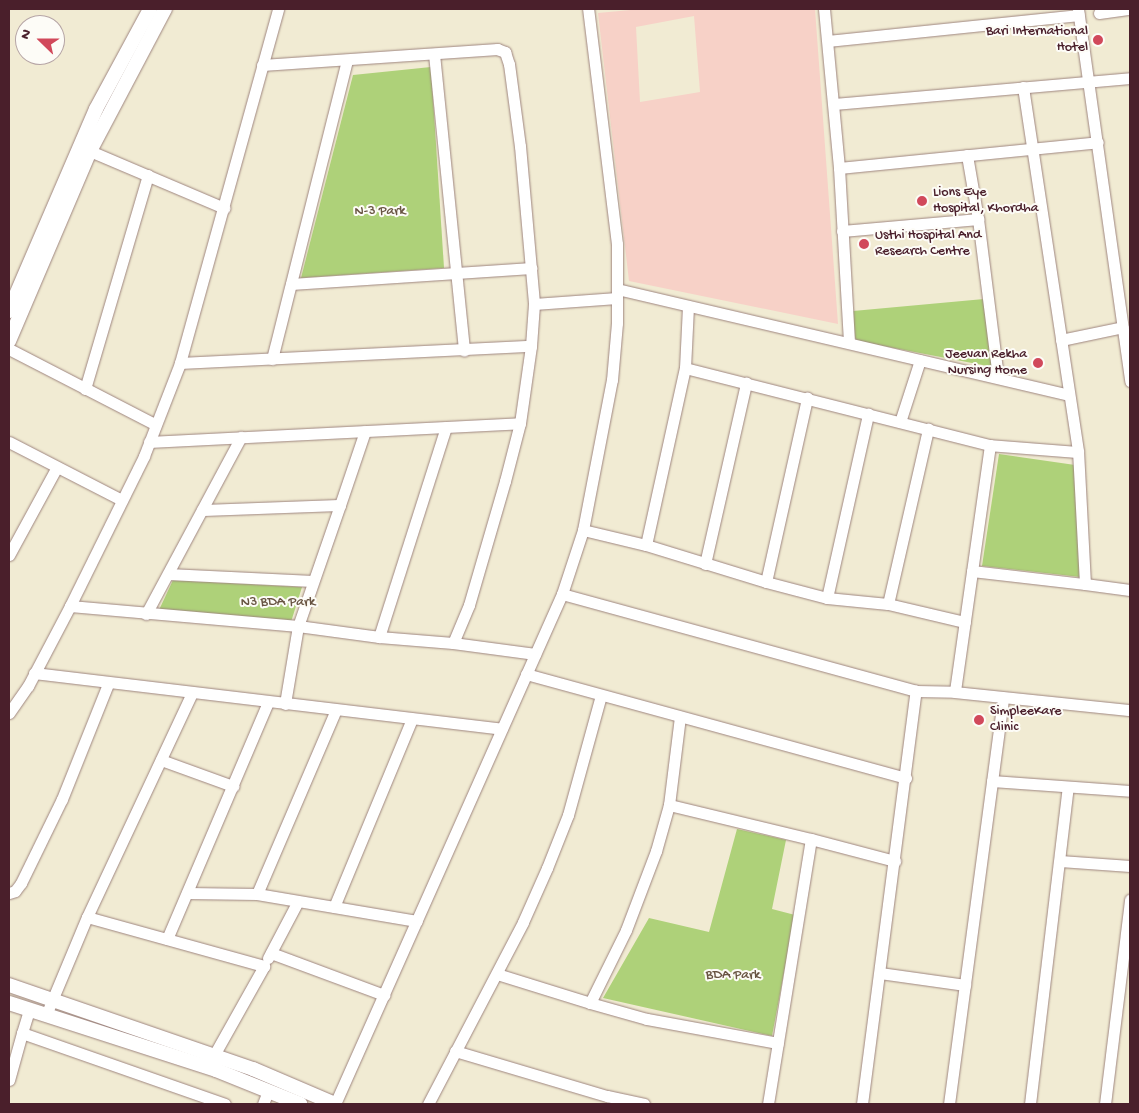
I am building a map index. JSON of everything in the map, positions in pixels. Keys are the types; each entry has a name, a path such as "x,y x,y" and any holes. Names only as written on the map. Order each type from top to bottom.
{"street":[{"path":"9,311 96,108 150,9"},
{"path":"156,425 85,389 9,342 90,151 165,9"},
{"path":"9,713 34,673 70,606 122,500 149,442 180,363 278,9"},
{"path":"9,985 50,1001 253,1069 308,1099 335,1104 562,594 583,530 612,380 617,294 617,244 588,9"},
{"path":"824,9 839,168 849,343"},
{"path":"1099,13 1128,9"},
{"path":"828,41 1079,12 1130,381"},
{"path":"262,65 496,49 504,52 509,64 520,146 534,304 532,346 520,423 489,540 469,605 453,643"},
{"path":"434,54 458,274 464,350"},
{"path":"272,359 347,60"},
{"path":"834,104 1130,78"},
{"path":"1023,87 1078,452 1085,584"},
{"path":"839,168 1098,142"},
{"path":"90,151 148,174 224,208"},
{"path":"968,155 998,378"},
{"path":"85,389 148,174"},
{"path":"842,231 978,219"},
{"path":"291,284 531,268"},
{"path":"534,304 617,294 688,306 1069,395"},
{"path":"646,545 684,368 688,306"},
{"path":"1061,340 1123,327"},
{"path":"180,363 532,346"},
{"path":"900,422 920,360"},
{"path":"684,368 990,445 1078,452"},
{"path":"705,564 746,383"},
{"path":"766,582 807,398"},
{"path":"827,598 868,414"},
{"path":"149,442 520,423"},
{"path":"379,637 446,427"},
{"path":"888,604 928,429"},
{"path":"285,704 298,626 365,430"},
{"path":"146,614 241,437"},
{"path":"9,442 122,500"},
{"path":"955,692 990,445"},
{"path":"9,555 57,467"},
{"path":"202,510 340,505"},
{"path":"583,530 646,545 766,582 827,598 888,604 965,622"},
{"path":"972,571 1130,590"},
{"path":"168,574 313,581"},
{"path":"562,594 916,691 955,692 1130,710"},
{"path":"70,606 298,626 535,654"},
{"path":"34,673 108,684 502,729"},
{"path":"526,674 906,778"},
{"path":"9,893 16,891 21,883 62,799 108,684"},
{"path":"862,1104 916,691"},
{"path":"46,1015 50,1001 87,917 192,694"},
{"path":"428,1104 523,922 568,816 601,695"},
{"path":"949,1104 1003,698"},
{"path":"9,724 17,702"},
{"path":"167,939 268,702"},
{"path":"257,894 336,710"},
{"path":"590,1003 644,887 669,805 680,716"},
{"path":"334,907 412,719"},
{"path":"161,760 233,786"},
{"path":"992,780 1130,791"},
{"path":"1030,1104 1068,787"},
{"path":"669,805 895,861"},
{"path":"768,1104 811,839"},
{"path":"1060,861 1130,866"},
{"path":"187,893 257,894 417,922"},
{"path":"1105,1104 1130,900"},
{"path":"214,1055 298,901"},
{"path":"87,917 264,966"},
{"path":"271,952 384,995"},
{"path":"880,973 965,985"},
{"path":"497,974 590,1003 656,1020 778,1043"},
{"path":"9,1003 216,1070 266,1098 300,1104"},
{"path":"9,1080 30,1010"},
{"path":"22,1033 225,1104"},
{"path":"455,1051 624,1102 644,1104"}],"shaded area":[{"path":"641,9 815,9 838,324 629,281 598,13","holes":["694,16 700,92 640,102 636,27"]}],"green space":[{"name":"N-3 Park","path":"431,67 444,268 301,278 353,75"},
{"path":"984,299 993,367 857,341 853,334 853,311"},
{"path":"999,454 1075,465 1080,577 982,566"},
{"name":"N3 BDA Park","path":"173,580 302,587 291,622 159,610"},
{"name":"BDA Park","path":"737,829 786,840 772,909 795,915 772,1036 603,998 649,918 709,932"}],"place":[{"name":"Bari International Hotel","path":"1098,40"},
{"name":"Lions Eye Hospital, Khordha","path":"922,201"},
{"name":"Usthi Hospital And Research Centre","path":"864,244"},
{"name":"Jeevan Rekha Nursing Home","path":"1038,363"},
{"name":"SimpleeKare Clinic","path":"979,720"}]}
